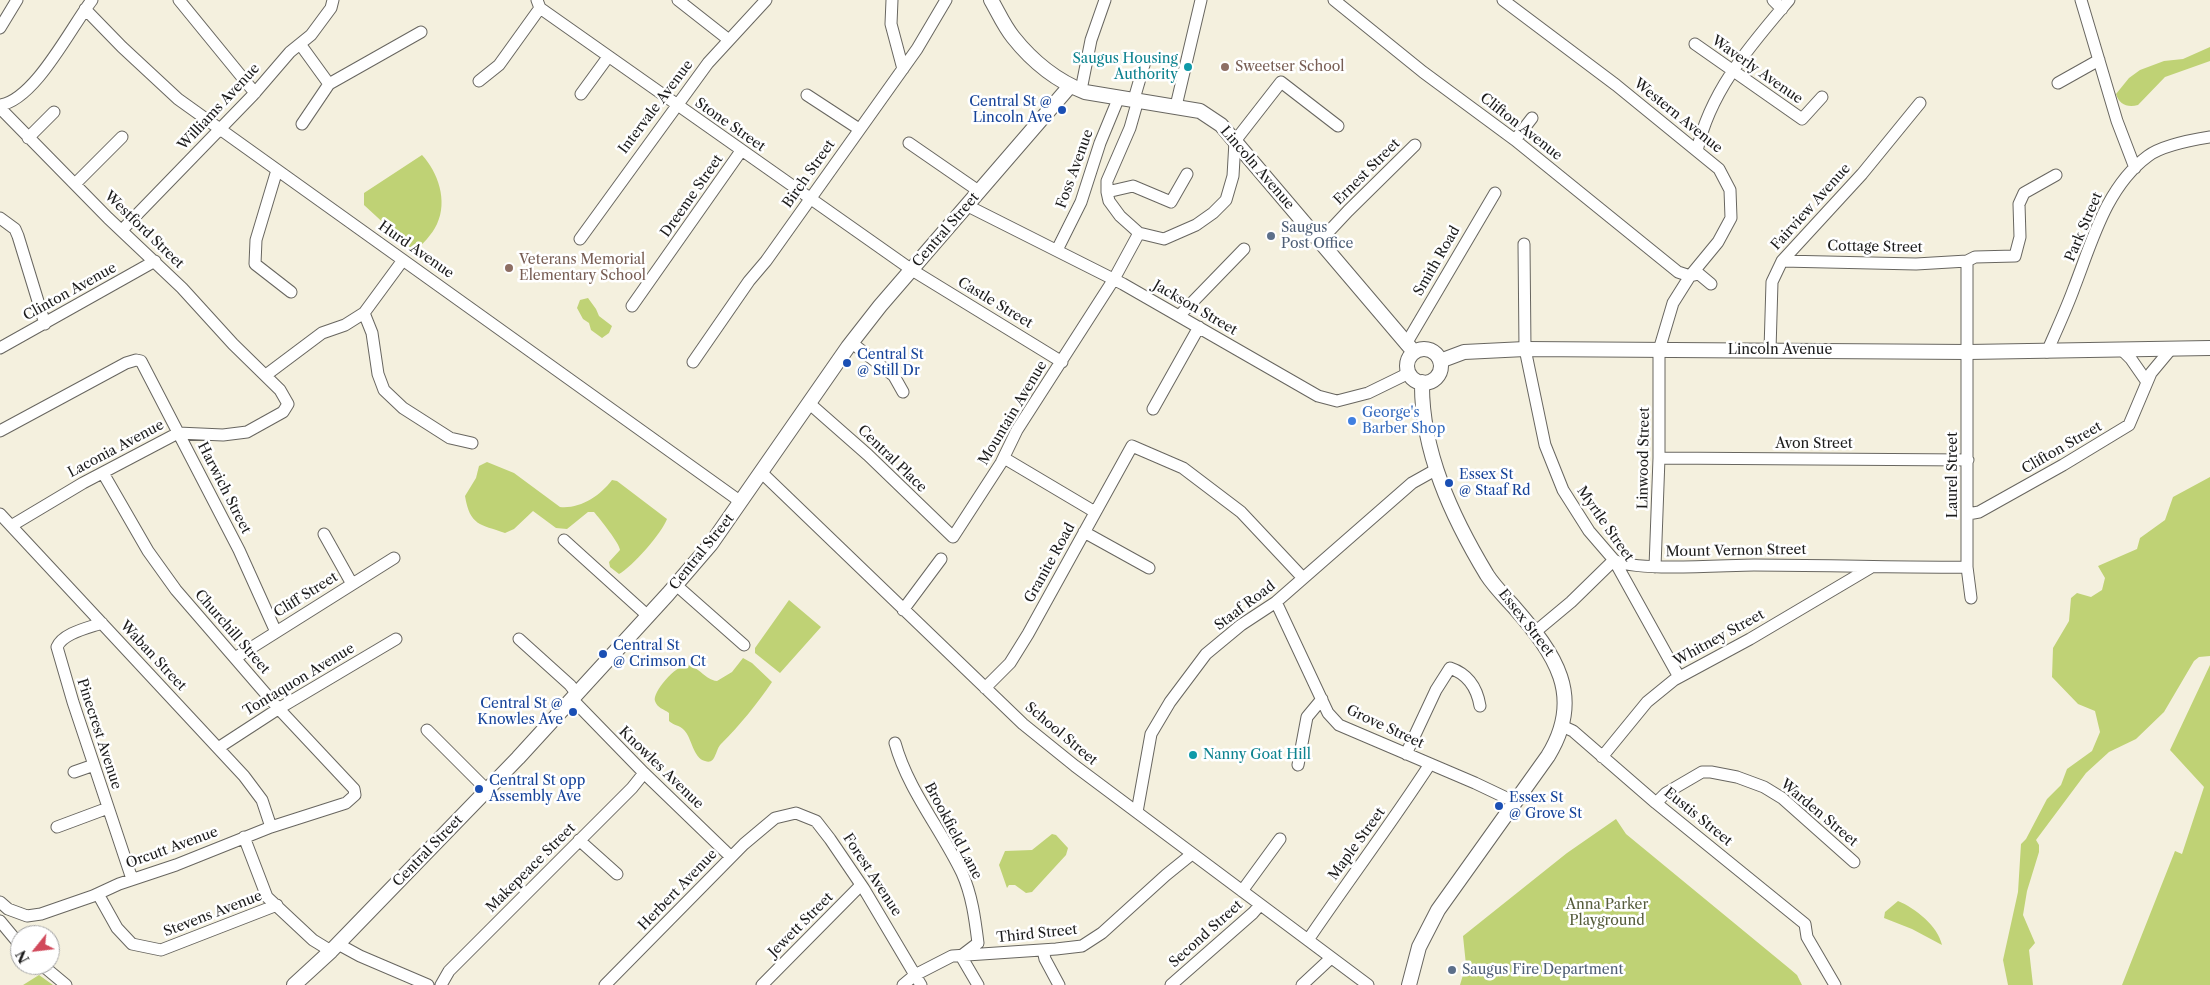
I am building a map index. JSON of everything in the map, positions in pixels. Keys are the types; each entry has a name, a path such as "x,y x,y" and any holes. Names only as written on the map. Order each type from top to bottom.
{"main road":[{"name":"Lincoln Avenue","path":"991,0 1012,36 1038,62 1075,88 1200,111 1221,125 1410,348"},
{"name":"Central Street","path":"294,985 335,947 487,790 676,585 711,544 852,343 980,192 1075,88"},
{"path":"1410,348 1432,351 1440,361 1440,371 1435,378 1422,382 1416,381 1409,373 1408,360 1410,348"},
{"name":"Lincoln Avenue","path":"1440,361 1464,352 1525,350 2047,352 2210,348"},
{"name":"Essex Street","path":"1409,985 1419,947 1434,916 1551,751 1562,726 1565,708 1562,680 1556,662 1535,632 1488,577 1459,524 1437,469 1423,417 1422,382"}],"street":[{"path":"0,28 17,0"},
{"name":"Williams Avenue","path":"122,230 254,93 290,52 311,35 332,8 333,0"},
{"path":"678,0 728,40"},
{"name":"Intervale Avenue","path":"580,238 708,63 766,0"},
{"path":"892,0 892,24 903,69"},
{"name":"Birch Street","path":"693,362 749,281 766,261 918,49 946,0"},
{"path":"1075,88 1105,0"},
{"path":"1176,106 1201,0"},
{"name":"Clifton Avenue","path":"1334,0 1423,72 1515,140 1678,272 1690,276 1699,274 1711,284"},
{"name":"Western Avenue","path":"1503,0 1616,85 1719,169 1730,190 1731,218 1718,242 1690,276 1673,303 1659,350"},
{"path":"1697,151 1702,130 1712,106 1733,70 1742,56 1785,4 1773,0"},
{"path":"2081,0 2117,121 2135,168"},
{"path":"183,1 254,93"},
{"path":"479,81 499,65 538,4"},
{"name":"Stone Street","path":"538,4 676,106 912,270"},
{"path":"0,106 16,99 32,85 88,5"},
{"name":"Hurd Avenue","path":"88,5 122,48 178,99 741,502"},
{"path":"302,124 329,84 421,32"},
{"path":"300,44 329,84"},
{"name":"Waverly Avenue","path":"1695,44 1802,119 1822,98"},
{"path":"581,94 608,57"},
{"path":"2058,83 2099,60"},
{"path":"1144,65 1130,128 1107,181 1109,201 1120,216 1139,233 1164,239 1187,230 1213,213 1226,200 1232,176 1235,141 1281,82 1338,126"},
{"path":"807,95 859,130"},
{"name":"Foss Avenue","path":"1057,250 1081,202 1100,143 1119,97"},
{"name":"Fairview Avenue","path":"1770,350 1772,282 1782,261 1862,174 1920,103"},
{"name":"Westford Street","path":"0,106 28,138 155,261 206,313 232,344 266,375"},
{"path":"28,138 54,112"},
{"path":"1515,140 1532,118"},
{"path":"75,184 122,137"},
{"name":"Park Street","path":"2047,352 2073,292 2105,208 2124,178 2149,155 2185,141 2210,137"},
{"path":"909,143 980,192"},
{"name":"Ernest Street","path":"1319,242 1415,145"},
{"name":"Dreeme Street","path":"632,306 741,151"},
{"path":"277,170 256,240 255,264 291,292"},
{"path":"1107,192 1133,186 1171,202 1187,174"},
{"name":"Cottage Street","path":"1782,261 1916,264 1967,261 1975,257 2015,256 2020,237 2020,204 2024,193 2056,175"},
{"name":"Smith Road","path":"1410,348 1495,193"},
{"name":"Jackson Street","path":"968,206 1114,279 1318,396 1337,401 1368,393 1409,373"},
{"path":"0,218 15,229 45,324"},
{"name":"Mountain Avenue","path":"953,537 1004,458 1017,430 1114,279 1139,233"},
{"name":"Myrtle Street","path":"1524,244 1525,350 1545,445 1563,490 1589,531 1614,560 1678,677"},
{"path":"1179,316 1244,249"},
{"path":"266,375 322,333 344,325 364,313 403,260"},
{"name":"Clinton Avenue","path":"0,348 155,261"},
{"name":"Laurel Street","path":"1967,261 1967,567 1971,598"},
{"name":"Castle Street","path":"912,270 1062,362"},
{"path":"364,313 372,333 378,374 384,390 404,408 450,438 472,443"},
{"path":"1153,409 1199,327"},
{"path":"852,343 894,376 903,392"},
{"name":"Clifton Street","path":"1968,514 1979,512 2114,436 2129,425 2151,374 2171,349"},
{"name":"Linwood Street","path":"1655,567 1659,458 1659,350"},
{"path":"2122,350 2148,382"},
{"name":"Harwich Street","path":"0,431 126,362 141,361 239,550 276,632"},
{"name":"Laconia Avenue","path":"11,526 103,473 178,433 223,435 247,432 282,412 288,404 280,390 266,375"},
{"name":"Central Place","path":"810,404 868,455 953,537"},
{"name":"Granite Road","path":"986,688 1010,663 1028,634 1132,446 1183,468 1240,510 1303,578"},
{"path":"1004,458 1095,512"},
{"name":"Avon Street","path":"1659,458 1968,460"},
{"name":"Staaf Road","path":"1137,812 1151,734 1170,702 1206,654 1241,625 1276,602 1412,483 1437,469"},
{"name":"Churchill Street","path":"103,473 158,567 278,709 354,789 355,795"},
{"name":"School Street","path":"762,473 1023,724 1074,766 1368,985"},
{"name":"Waban Street","path":"0,514 218,748 262,800 271,827"},
{"path":"1084,532 1149,568"},
{"path":"324,534 352,584"},
{"path":"564,540 648,616"},
{"name":"Cliff Street","path":"235,658 394,558"},
{"path":"903,610 941,559"},
{"path":"1535,632 1571,602 1614,560"},
{"name":"Mount Vernon Street","path":"1614,560 1620,564 1655,567 1824,565 1870,568 1967,567"},
{"name":"Whitney Street","path":"1602,757 1647,702 1678,677 1750,639 1870,568"},
{"path":"676,585 744,645"},
{"name":"Grove Street","path":"1276,602 1328,713 1340,725 1515,802"},
{"name":"Pinecrest Avenue","path":"102,623 65,638 59,642 57,647 132,879"},
{"name":"Tontaquon Avenue","path":"218,748 278,709 396,639"},
{"name":"Knowles Avenue","path":"518,639 570,684 574,697 644,773 731,857"},
{"path":"1406,754 1436,690 1450,668 1462,673 1474,687 1480,706"},
{"path":"1298,764 1307,717 1322,700"},
{"name":"Eustis Street","path":"1562,726 1573,731 1656,803 1805,924 1806,937 1835,985"},
{"path":"427,730 487,790"},
{"name":"Brookfield Lane","path":"895,743 908,777 962,874 972,904 978,943 961,956"},
{"name":"Maple Street","path":"1308,940 1347,883 1392,823 1430,764"},
{"path":"74,772 94,765"},
{"name":"Warden Street","path":"1656,803 1666,793 1702,772 1712,772 1737,778 1764,787 1782,798 1854,862"},
{"name":"Makepeace Street","path":"441,985 449,972 644,773"},
{"name":"Orcutt Avenue","path":"0,902 17,913 34,916 98,894 132,879 271,827 346,803 355,795"},
{"path":"57,827 108,808"},
{"name":"Forest Avenue","path":"775,818 796,813 816,821 862,885 918,980"},
{"name":"Herbert Avenue","path":"605,985 731,857 775,818"},
{"path":"244,837 267,897 313,940 360,956 428,985"},
{"path":"1242,891 1280,839"},
{"path":"579,840 617,874"},
{"name":"Third Street","path":"903,985 918,980 952,956 1082,946 1095,938 1192,854"},
{"name":"Jewett Street","path":"762,985 862,885"},
{"name":"Stevens Avenue","path":"98,894 117,928 132,944 161,950 277,905"},
{"name":"Second Street","path":"1171,985 1260,905"},
{"path":"0,921 10,933"},
{"path":"1043,950 1045,959 1059,985"},
{"path":"961,956 978,985"},
{"path":"1302,985 1332,958"},
{"path":"54,975 66,985"}],"green space":[{"path":"2210,47 2210,61 2165,77 2138,105 2121,103 2117,97 2116,94 2129,78 2140,70 2164,61 2183,59"},
{"path":"422,155 437,178 442,206 435,228 415,252 364,205 364,193"},
{"path":"588,298 599,316 612,326 609,333 602,338 591,330 589,323 583,319 577,308 580,300"},
{"path":"487,462 514,473 560,507 582,504 596,496 612,480 617,481 667,519 646,549 619,574 610,567 609,562 620,550 619,547 594,512 588,512 567,529 556,528 533,511 514,529 505,533 473,519 465,496 476,478 479,466"},
{"path":"2210,477 2210,656 2199,657 2194,661 2164,712 2136,739 2109,752 2086,773 2036,840 2039,845 2039,852 2027,891 2023,915 2035,943 2029,950 2033,985 2008,985 2003,960 2018,892 2021,844 2026,839 2047,799 2061,785 2067,769 2092,751 2100,732 2095,711 2078,704 2052,677 2053,648 2069,621 2071,598 2077,593 2091,597 2102,590 2105,578 2098,566 2137,549 2140,538 2165,520 2173,497"},
{"path":"789,600 821,627 780,673 755,653 755,648"},
{"path":"743,658 752,663 772,682 748,714 721,744 713,759 709,762 705,761 695,752 684,730 669,721 669,713 657,705 655,697 657,691 666,679 683,666 692,666 709,678 717,681 732,672"},
{"path":"2210,665 2210,985 2122,985 2175,851 2182,854 2204,787 2170,750"},
{"name":"Anna Parker Playground","path":"1616,819 1626,834 1797,975 1802,985 1460,985 1466,965 1463,936 1567,853"},
{"path":"1052,834 1056,835 1068,848 1066,855 1032,892 1026,893 1015,885 1009,885 1007,888 999,865 1005,851 1032,850"},
{"path":"1898,901 1925,918 1936,931 1942,945 1912,929 1884,918 1885,912"},
{"path":"39,975 53,985 23,985"}],"place":[{"name":"Saugus Housing Authority","path":"1188,67"},
{"name":"Sweetser School","path":"1225,67"},
{"name":"Central St @ Lincoln Ave","path":"1062,110"},
{"name":"Saugus Post Office","path":"1271,236"},
{"name":"Veterans Memorial Elementary School","path":"509,268"},
{"name":"Central St @ Still Dr","path":"847,363"},
{"name":"George's Barber Shop","path":"1352,421"},
{"name":"Essex St @ Staaf Rd","path":"1449,483"},
{"name":"Central St @ Crimson Ct","path":"603,654"},
{"name":"Central St @ Knowles Ave","path":"573,712"},
{"name":"Nanny Goat Hill","path":"1193,755"},
{"name":"Central St opp Assembly Ave","path":"479,789"},
{"name":"Essex St @ Grove St","path":"1499,806"},
{"name":"Saugus Fire Department","path":"1452,970"}]}
